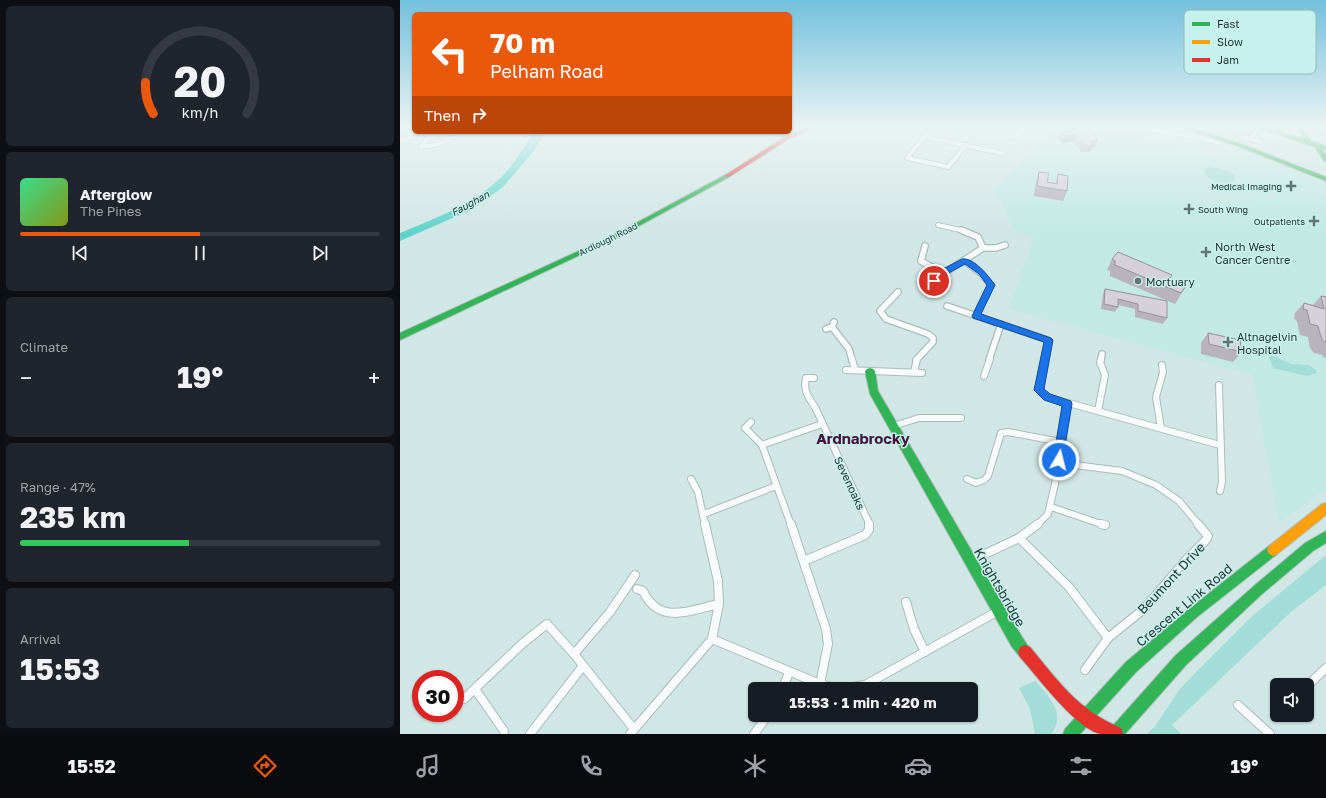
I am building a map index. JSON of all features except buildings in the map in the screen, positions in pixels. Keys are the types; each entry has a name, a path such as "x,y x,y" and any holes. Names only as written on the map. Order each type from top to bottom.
{"main road":[{"name":"Ardlough Road","path":"400,337 618,235 750,162"},
{"path":"1283,162 1326,179"},
{"name":"Knightsbridge","path":"870,371 872,389 998,611 1023,650 1065,698 1086,718 1116,734"},
{"name":"Crescent Link Road","path":"1070,734 1137,662 1193,613 1326,508"},
{"path":"1116,734 1181,660 1264,586 1309,548 1326,537"}],"street":[{"path":"926,162 948,167 953,162"},
{"path":"938,225 978,236 983,242 983,248"},
{"path":"934,281 942,273 965,261 983,248 996,248 1006,245"},
{"path":"926,246 922,261 942,273"},
{"path":"965,261 981,272 991,285 976,316"},
{"path":"898,292 880,311 882,316 886,319 928,334 933,338 933,342 920,353 914,365 914,372"},
{"path":"947,306 1048,340 1039,390 1047,397 1067,404 1162,428 1220,445"},
{"path":"984,376 1001,324"},
{"path":"831,326 849,349 855,370"},
{"path":"1098,411 1104,375 1100,362 1102,354"},
{"path":"1162,365 1163,372 1156,390 1156,397 1162,428"},
{"path":"846,370 922,372"},
{"name":"Sevenoaks","path":"804,561 865,535 869,530 870,525 803,387 806,378 814,378"},
{"path":"1219,385 1221,394 1219,405 1222,438 1220,445 1222,482 1220,491"},
{"path":"970,561 1019,538 1036,527 1048,514 1051,507 1067,404"},
{"path":"893,426 919,418 953,421 961,418"},
{"path":"751,422 745,428 762,445 804,561 826,629 828,644 820,682"},
{"path":"762,445 822,424"},
{"path":"968,479 976,483 984,480 988,476 1001,433 1008,432 1061,442"},
{"name":"Beumont Drive","path":"1059,460 1075,465 1122,471 1156,485 1179,501 1208,536 1144,609 1108,638 1085,670"},
{"path":"464,699 523,642 547,624 574,654 632,732 712,639 719,604 718,581 704,514 698,492 691,479"},
{"path":"704,514 776,486"},
{"path":"1051,507 1105,525"},
{"path":"1019,538 1069,587 1108,638"},
{"path":"574,654 610,612 630,580 635,575"},
{"path":"637,589 644,590 648,603 654,609 663,613 719,604"},
{"path":"906,602 914,629 925,652"},
{"path":"870,682 998,611"},
{"path":"712,639 751,654 789,672 815,682"},
{"path":"530,734 583,666"},
{"path":"1314,679 1326,668"},
{"path":"785,682 789,672"},
{"path":"475,689 504,732"},
{"path":"1238,705 1270,734"},
{"path":"754,734 763,722"}],"shaded area":[{"name":"Altnagelvin Hospital","path":"1024,162 1273,162 1326,184 1326,492 1317,495 1279,523 1252,375 1009,309 1034,237 1014,230 995,189"},
{"path":"1206,168 1224,169 1235,175 1235,180 1231,182 1218,182 1210,179 1204,173"},
{"path":"1270,355 1292,364 1309,365 1316,370 1317,373 1307,376 1273,368 1269,357"},
{"path":"1326,555 1326,585 1292,611 1172,725 1181,734 1147,734 1156,725 1179,690 1251,617"},
{"path":"1035,681 1046,693 1057,713 1055,727 1051,734 1035,734 1030,709 1019,688"}],"water":[{"name":"Faughan","path":"513,162 524,162 503,187 473,209 400,241 400,233 451,211 475,198 497,181"}],"traffic: fast":[{"path":"1283,162 1326,179"},
{"path":"400,337 618,235 727,176"},
{"path":"870,371 873,391 1017,642 1025,652"},
{"path":"1115,734 1181,660 1258,590 1309,547 1326,537"},
{"path":"1070,734 1131,667 1193,613 1273,550"}],"traffic: slow":[{"path":"1273,550 1326,508"}],"traffic: jam":[{"path":"727,176 749,162"},
{"path":"1025,652 1058,691 1077,710 1103,728 1116,733"}],"place":[{"name":"Medical Imaging","path":"1291,186"},
{"name":"South Wing","path":"1189,209"},
{"name":"Outpatients","path":"1314,221"},
{"name":"North West Cancer Centre","path":"1206,252"},
{"name":"Mortuary","path":"1138,281"},
{"name":"Altnagelvin Hospital","path":"1228,342"}],"district":[{"name":"Ardnabrocky","path":"863,438"}],"route":[{"path":"934,281 942,273 965,261 981,272 991,285 976,316 1048,340 1049,343 1039,390 1047,397 1067,404 1059,460"}]}
